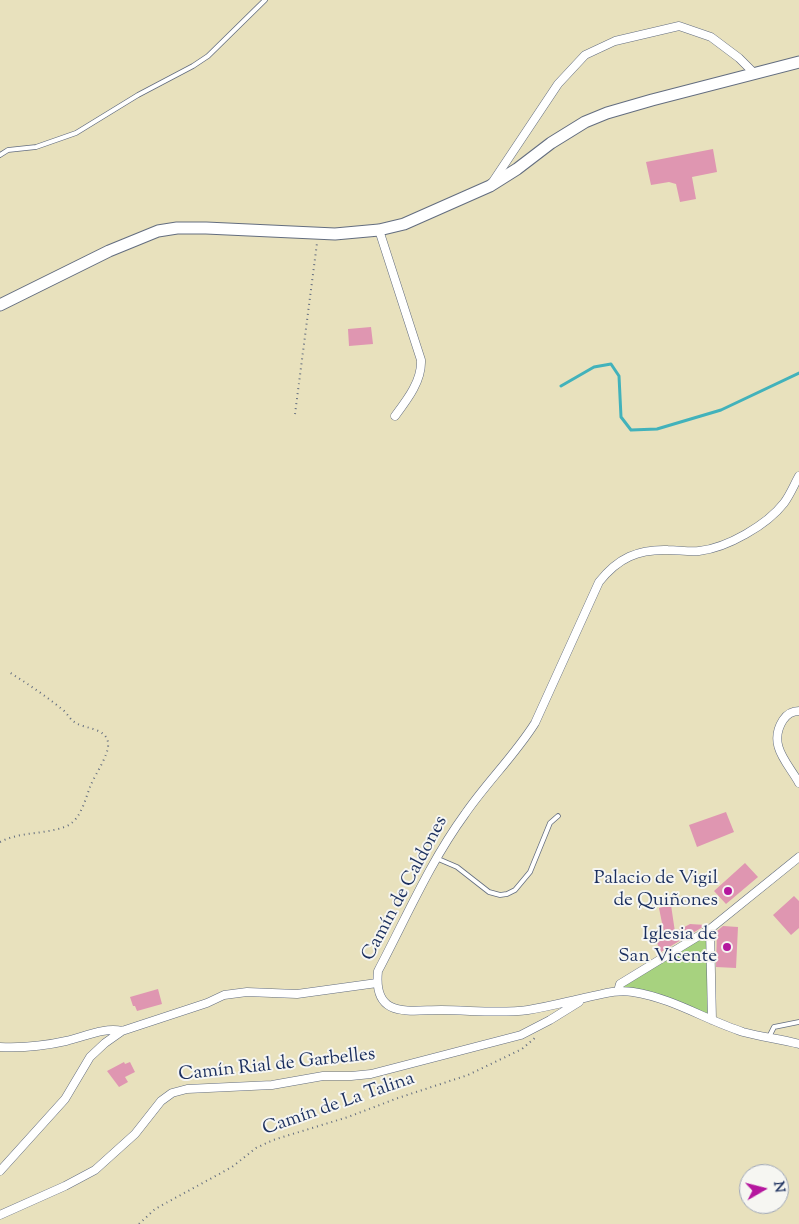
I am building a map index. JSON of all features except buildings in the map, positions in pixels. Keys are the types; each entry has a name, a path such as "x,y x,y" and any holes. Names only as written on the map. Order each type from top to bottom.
{"street":[{"path":"490,186 558,84 585,55 615,41 679,26 711,37 739,58 754,73"},
{"path":"0,305 109,251 158,231 177,228 217,228 335,234 379,230 404,224 490,186 517,169 551,143 585,122 607,113 652,100 799,62"},
{"path":"379,230 421,360 421,369 410,396 395,416"},
{"name":"Camín de Caldones","path":"799,476 785,502 773,515 754,529 721,545 699,551 661,550 627,556 609,569 599,582 535,723 526,738 465,814 436,858 378,971 377,983 381,998 391,1008 403,1011 442,1010 480,1012 527,1010 618,991 633,992 683,1007 744,1032 799,1044"},
{"path":"799,712 795,711 786,716 778,728 778,745 783,759 799,784"},
{"path":"618,991 620,984 710,929 799,857"},
{"path":"710,929 712,1020"},
{"path":"0,1172 65,1099 90,1057 122,1031 207,1003 224,995 247,992 297,994 377,983"},
{"name":"Camín Rial de Garbelles","path":"0,1214 65,1186 95,1170 135,1134 161,1101 172,1093 187,1089 272,1085 323,1076 371,1074 521,1035 550,1020 585,998"},
{"path":"0,1047 17,1048 65,1042 113,1029 122,1031"}],"lane":[{"path":"0,155 8,150 36,147 76,133 138,95 193,66 208,56 265,0"},
{"path":"436,858 457,867 490,892 500,895 507,894 515,890 530,872 550,823 558,816"},
{"path":"769,1037 774,1027 799,1022"}],"path":[{"path":"295,414 319,234"},
{"path":"0,842 12,836 56,829 68,825 77,817 84,804 93,778 108,751 108,740 105,735 93,728 77,724 66,712 10,672"},
{"name":"Camín de La Talina","path":"139,1224 156,1209 232,1167 256,1148 273,1140 348,1117 468,1075 522,1050 540,1034"}],"green space":[{"path":"710,929 712,1020 683,1007 618,991 620,984"}],"waterway":[{"path":"561,386 594,367 611,364 619,376 621,417 631,430 657,429 721,410 799,373"}],"place":[{"name":"Palacio de Vigil de Quiñones","path":"728,891"},
{"name":"Iglesia de San Vicente","path":"727,947"}]}
